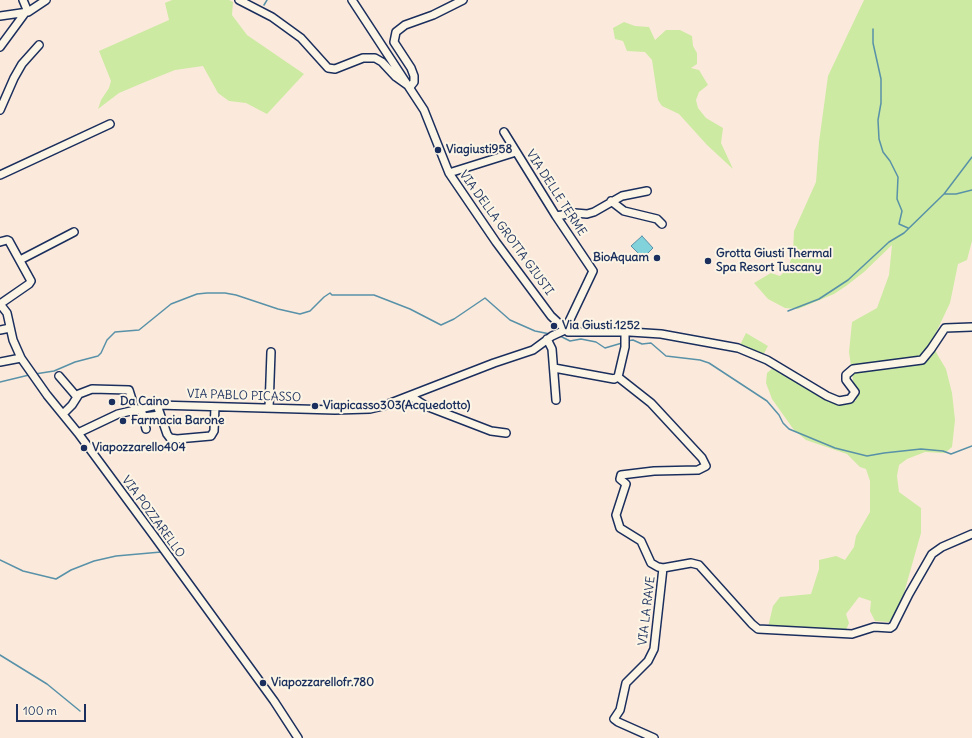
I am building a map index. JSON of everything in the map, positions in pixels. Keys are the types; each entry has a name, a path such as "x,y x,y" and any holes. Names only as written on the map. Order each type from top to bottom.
{"street":[{"path":"23,0 27,12"},
{"path":"0,47 27,12 46,0"},
{"path":"239,0 272,17 301,38 328,68 335,69 363,58 375,58 382,62 396,77 410,87 414,82 414,76 411,68 394,42 396,32 405,25 433,15 463,0"},
{"name":"VIA DELLA GROTTA GIUSTI","path":"352,0 410,87 428,118 449,173 496,242 556,322 565,330"},
{"path":"0,16 27,12"},
{"path":"0,37 11,32"},
{"path":"0,110 22,64 39,45"},
{"path":"0,175 110,124"},
{"name":"VIA DELLE TERME","path":"504,132 556,216 593,271 565,330"},
{"path":"449,173 516,152"},
{"path":"556,216 575,213 587,214 594,212 622,196 647,191"},
{"path":"611,201 624,211 657,219 662,224"},
{"path":"20,260 74,232"},
{"path":"0,242 7,240 10,241 30,282 0,304"},
{"name":"VIA POZZARELLO","path":"0,304 7,313 10,328 21,358 78,433 270,695 298,738"},
{"path":"565,330 572,333 635,332 661,334 738,348 768,360 827,396 839,400 850,399 855,392 846,380 846,375 853,369 922,360 945,328 972,327"},
{"path":"0,330 10,328"},
{"name":"VIA PABLO PICASSO","path":"78,433 118,414 138,408 157,405 361,410 383,406 494,363 533,350 552,336 565,330"},
{"path":"618,377 626,347 625,332"},
{"path":"552,336 556,400"},
{"path":"269,408 271,352"},
{"path":"0,362 21,358"},
{"path":"554,368 614,379 618,377"},
{"path":"59,376 77,397"},
{"path":"618,377 651,403 705,464 704,468 698,470 626,473 620,476 622,481 626,484 616,515 620,528 641,541 651,562 658,567 663,568 691,563 697,564 758,629 852,634 874,627 886,629 893,626 932,554 942,547 972,534"},
{"path":"63,414 72,405 77,397 92,389 125,389 131,392 143,417 146,429"},
{"path":"410,396 426,406 491,431 506,433"},
{"path":"157,405 165,431 170,438 209,437 214,431 214,406"},
{"path":"143,417 160,415"},
{"name":"VIA LA RAVE","path":"654,738 614,719 620,710 626,683 648,661 654,649 663,568"}],"green space":[{"path":"172,0 229,0 233,2 232,15 247,35 304,74 267,114 246,103 229,101 218,93 203,66 175,70 145,82 119,93 98,109 111,81 99,51 169,20 165,3"},
{"path":"864,0 972,0 972,241 967,260 958,264 950,303 932,341 937,354 946,369 952,393 955,420 952,447 945,453 925,452 907,459 899,465 897,476 899,492 921,508 921,533 902,600 895,615 889,622 875,621 870,611 871,601 859,597 846,614 849,623 846,630 768,627 773,606 780,597 811,594 819,569 819,560 836,556 845,560 854,547 856,536 870,512 870,481 866,469 860,467 847,454 806,440 794,430 772,399 766,383 767,373 774,367 824,399 838,402 856,401 849,352 852,322 877,308 889,275 892,245 864,272 846,286 834,294 798,309 785,308 768,299 754,283 771,273 780,276 788,268 793,253 794,231 816,182 819,142 828,76"},
{"path":"624,22 635,26 649,27 655,40 666,30 680,30 692,36 693,46 697,53 697,64 691,68 699,70 708,85 699,92 696,100 698,108 706,118 723,128 721,143 733,169 707,145 679,114 662,106 658,100 652,60 645,52 627,51 623,41 615,39 613,28"},
{"path":"746,333 768,346 762,357 740,345"}],"water":[{"path":"642,236 653,248 643,258 631,246"}],"waterway":[{"path":"264,5 267,0"},
{"path":"873,29 873,43 881,79 881,103 878,120 879,139 883,152 890,161 898,177 897,199 902,211 899,224 908,228"},
{"path":"944,194 972,157"},
{"path":"788,311 819,299 848,280 889,242 904,233 944,194 956,194 972,190"},
{"path":"35,374 54,371 75,362 98,356 107,340 115,332 139,330 171,304 197,294 207,293 225,293 236,295 278,309 300,314 310,311 330,293 332,295 374,295 410,309 441,325 454,319 485,298 510,320 535,331 550,334"},
{"path":"560,336 570,341 581,339 596,342 605,348 622,343"},
{"path":"627,341 633,340 642,344 651,343 666,356 700,360 709,363 767,401 789,429 835,448 867,456 921,449 943,451 951,454 972,446"},
{"path":"0,382 29,375"},
{"path":"0,560 23,571 56,579 71,570 94,561 116,556 161,552"},
{"path":"0,655 47,684 80,711"}],"place":[{"name":"Viagiusti958","path":"438,150"},
{"name":"BioAquam","path":"657,258"},
{"name":"Grotta Giusti Thermal Spa Resort Tuscany","path":"708,261"},
{"name":"Via Giusti 1252","path":"554,326"},
{"name":"Da Caino","path":"112,402"},
{"name":"Viapicasso303(Acquedotto)","path":"315,406"},
{"name":"Farmacia Barone","path":"123,421"},
{"name":"Viapozzarello404","path":"84,448"},
{"name":"Viapozzarellofr.780","path":"263,683"}]}
